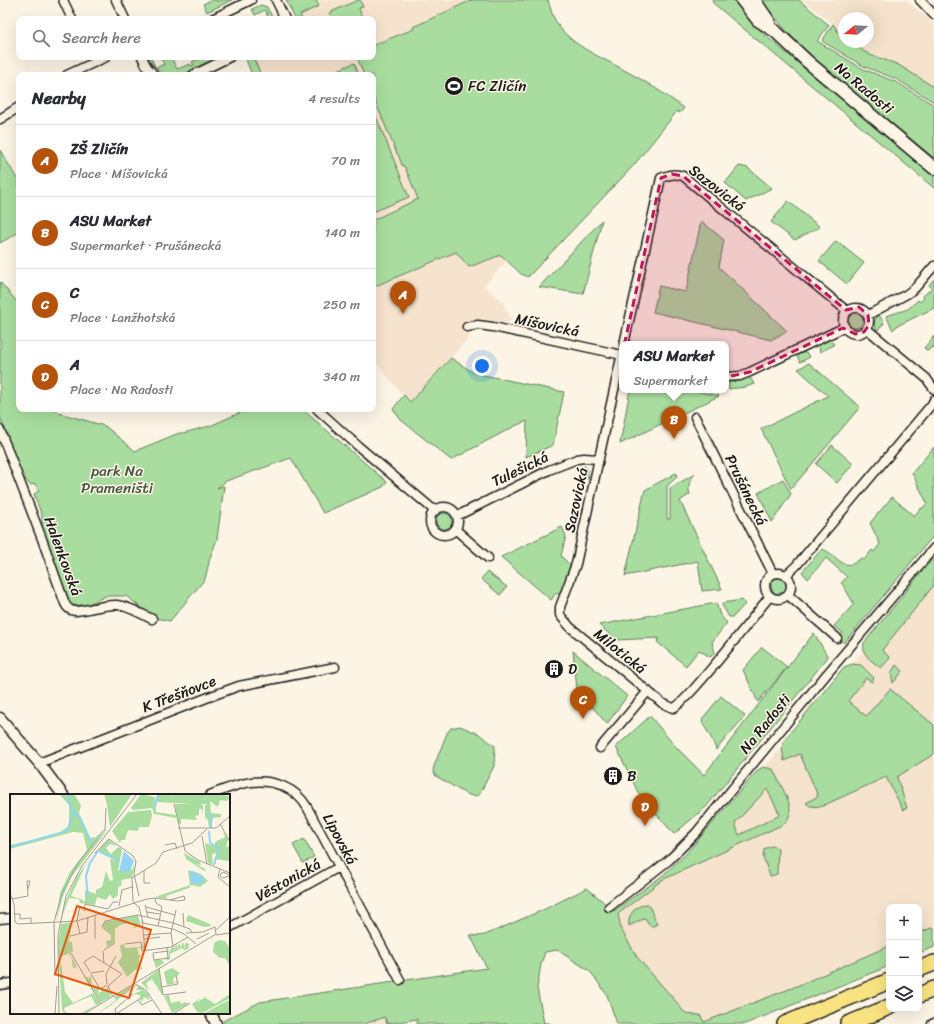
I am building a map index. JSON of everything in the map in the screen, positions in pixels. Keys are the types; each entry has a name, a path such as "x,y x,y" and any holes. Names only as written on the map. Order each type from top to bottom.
{"highway":[{"path":"922,968 934,963"},
{"path":"785,1024 886,982"},
{"path":"922,994 934,989"},
{"path":"848,1024 886,1008"}],"main road":[{"name":"Na Radosti","path":"742,0 758,20 775,31 808,62 934,168"},
{"name":"Na Radosti","path":"754,0 775,31"}],"street":[{"path":"63,0 71,16"},
{"path":"116,0 124,16"},
{"path":"218,16 251,0"},
{"path":"276,0 284,16"},
{"path":"920,0 934,14"},
{"path":"72,72 90,60"},
{"path":"144,60 151,72"},
{"path":"199,72 224,60"},
{"path":"0,120 16,109"},
{"name":"Sazovická","path":"625,341 661,178 672,174 682,176 847,311"},
{"path":"868,315 907,294 916,287 934,266"},
{"path":"855,307 859,307 868,315 870,322 864,332 855,334 847,330 845,327 843,318 847,311 855,307"},
{"name":"Míšovická","path":"467,328 478,325 493,327 619,353"},
{"path":"729,377 740,376 750,372 845,327"},
{"path":"867,329 926,378 934,389"},
{"name":"Sazovická","path":"561,603 576,564 619,368"},
{"path":"786,575 796,566 819,539 934,400"},
{"path":"320,412 435,511"},
{"name":"Prušánecká","path":"696,418 773,574"},
{"name":"Halenkovská","path":"0,430 64,601 68,608 71,611 76,611 119,605 127,607 152,619"},
{"name":"Tulešická","path":"457,516 549,470 577,458 599,459"},
{"path":"441,508 449,508 457,516 458,520 455,529 449,534 441,534 437,532 434,530 430,522 432,514 441,508"},
{"path":"455,529 488,558"},
{"name":"Na Radosti","path":"609,907 669,860 696,833 826,675 934,548"},
{"path":"780,573 786,575 791,582 792,587 788,595 781,599 773,598 765,589 765,584 769,577 773,574 780,573"},
{"path":"788,595 837,638"},
{"name":"Milotická","path":"561,603 559,612 564,622 648,692 668,707 673,708 677,707 713,666 770,596"},
{"name":"K Třešňovce","path":"38,763 239,686 335,667"},
{"path":"600,748 648,692"},
{"path":"0,718 62,794"},
{"name":"Lipovská","path":"213,794 252,782 272,783 291,790 304,803 400,980"},
{"name":"Věstonická","path":"230,927 339,867"},
{"path":"0,919 10,918"},
{"path":"0,985 10,983"},
{"path":"211,1014 216,1024"}],"highlighted area":[{"path":"672,174 683,176 846,310 859,307 868,315 869,325 864,332 855,334 843,328 750,372 727,377 622,355 661,178"}],"shaded area":[{"path":"293,0 520,0 473,175 376,219 376,72 260,72 255,60 376,60 376,16 301,16"},
{"path":"803,0 906,0 934,24 934,102 896,79 863,66 822,41 833,24"},
{"path":"456,252 469,267 501,255 506,261 484,286 501,300 511,319 509,322 505,323 481,319 466,322 469,337 410,403 376,363 376,286"},
{"path":"934,567 934,927 922,932 922,904 886,904 886,947 797,986 699,1024 581,945 693,852"},
{"path":"385,1016 387,1024 364,1024"}],"green space":[{"path":"216,0 217,2 219,0 232,0 207,12 203,4"},
{"path":"286,0 316,0 319,6 300,16 294,16"},
{"path":"358,0 360,0 363,7 359,8 361,16 331,16 329,13"},
{"path":"472,0 548,0 553,16 567,36 595,55 647,83 684,108 680,113 676,111 634,165 528,277 521,274 501,255 469,267 456,252 376,286 376,219 418,199 376,103 376,72 363,72 358,60 376,60 376,44 414,29 413,27"},
{"path":"712,0 737,0 749,18 767,37 934,176 934,188 713,3"},
{"path":"762,0 799,0 829,25 817,41 863,69 896,82 934,105 934,158 841,82 793,38"},
{"path":"261,5 267,7 272,16 268,16 265,10 255,15 252,9"},
{"path":"833,24 838,32 838,48 859,48 870,55 897,64 934,87 934,102 896,79 863,66 822,41"},
{"path":"162,60 172,60 177,69 190,64 191,66 194,65 192,62 196,60 215,60 188,72 162,72 156,68 164,64"},
{"path":"246,60 254,60 260,72 251,72"},
{"path":"354,63 358,72 333,72"},
{"path":"376,116 409,197 376,211"},
{"path":"0,150 16,177 16,234 0,243"},
{"path":"739,166 748,168 772,188 746,201 725,183"},
{"path":"788,201 820,227 795,240 771,222"},
{"path":"602,220 583,294 539,287"},
{"path":"701,221 724,240 719,267 787,331 771,340 653,312 659,286 686,292"},
{"path":"836,241 864,263 847,284 819,261"},
{"path":"934,279 934,308 897,326 893,330 886,316 908,309 918,300 920,302 924,298 923,296 932,288 929,285"},
{"name":"park Na Prameništi","path":"0,282 16,301 16,412 58,412 105,426 135,451 179,433 210,426 241,412 305,412 387,482 383,487 323,513 291,458 226,481 217,488 224,486 217,539 210,558 205,579 170,621 155,618 126,596 106,596 82,607 70,604 42,527 42,516 34,494 39,491 35,484 30,485 21,474 15,463 0,416"},
{"path":"855,312 862,317 863,320 858,327 855,328 848,323 847,320 852,313"},
{"path":"879,315 884,323 877,331 874,323 876,317"},
{"path":"934,336 934,348 931,347 928,351 924,348"},
{"path":"831,338 834,345 820,352 820,345"},
{"path":"801,353 806,353 810,357 800,362 797,356"},
{"path":"451,358 474,373 564,392 553,445 526,457 527,421 451,460 401,420 393,409 404,395 410,402"},
{"path":"809,363 860,407 791,489 761,429 828,396 798,369"},
{"path":"750,377 754,384 746,387 729,389 729,382"},
{"path":"629,393 706,393 719,396 620,444"},
{"path":"832,445 853,464 837,483 816,464"},
{"path":"934,447 934,535 844,643 839,638 843,633 834,626 854,604 841,583 847,577 826,558 808,579 802,572 822,549 845,564 855,563 861,558 864,560 872,550 874,552 880,544 870,523 892,497 914,516 921,508 922,509 927,503 912,473"},
{"path":"584,466 588,471 588,479 581,477"},
{"path":"676,473 677,477 667,486 667,519 670,519 670,488 695,474 690,483 690,494 680,501 722,589 702,591 698,561 625,576 645,490"},
{"path":"783,479 791,494 772,522 758,493"},
{"path":"444,513 450,515 452,521 450,527 444,529 438,527 436,521 438,515"},
{"path":"562,527 566,536 561,556 570,565 565,585 559,594 556,593 551,600 501,557"},
{"path":"934,557 934,585 882,650 890,658 881,668 866,654 864,651 864,643"},
{"path":"487,572 507,587 500,595 481,579"},
{"path":"779,578 786,583 787,586 782,593 779,594 772,589 771,586 776,579"},
{"path":"742,600 745,604 733,617 729,617 722,603"},
{"path":"716,603 720,615 727,623 712,642 715,653 710,657 699,650 686,666 657,642 659,638 616,640 599,625"},
{"path":"814,633 828,657 706,807 674,834 639,794 616,747 650,716 674,745 704,775"},
{"path":"762,647 787,667 758,702 743,670"},
{"path":"573,651 627,696 607,724 577,689"},
{"path":"852,664 861,665 874,678 872,682 866,678 848,701 866,716 890,689 934,725 934,754 897,777 907,808 903,810 886,777 820,807 810,806 806,803 818,796 800,754 784,761 782,747 785,739 844,667"},
{"path":"896,665 903,671 893,683 891,673"},
{"path":"721,696 745,716 716,750 713,741 702,722 702,719"},
{"path":"460,726 479,734 495,746 494,766 479,795 473,796 466,794 436,776 433,772 447,733 451,728"},
{"path":"763,767 773,769 784,790 790,807 788,818 784,824 662,880 618,914 621,929 637,957 685,1012 700,1015 704,1022 797,986 886,947 886,967 745,1024 617,1024 607,995 590,971 557,950 545,952 541,964 537,988 544,1023 551,1024 417,1024 417,1019 387,1024 385,1017 364,1024 225,1024 223,1021 260,1002 487,968 470,935 485,935 545,909 587,888 614,911 662,876 686,854 758,770","holes":["767,789 780,815 739,835 735,823"]},
{"path":"304,839 314,857 303,863 293,845"},
{"path":"773,846 778,849 777,874 770,876 763,857 764,849"},
{"path":"648,904 657,924 651,927 645,918 629,926 629,918 633,911"},
{"path":"934,927 934,947 922,952 922,940 922,932"}],"place":[{"name":"FC Zličín","path":"454,86"},
{"name":"ZŠ Zličín","path":"403,314"},
{"name":"ASU Market","path":"674,439"},
{"name":"D","path":"554,669"},
{"name":"C","path":"583,719"},
{"name":"B","path":"613,776"},
{"name":"A","path":"645,826"}]}
